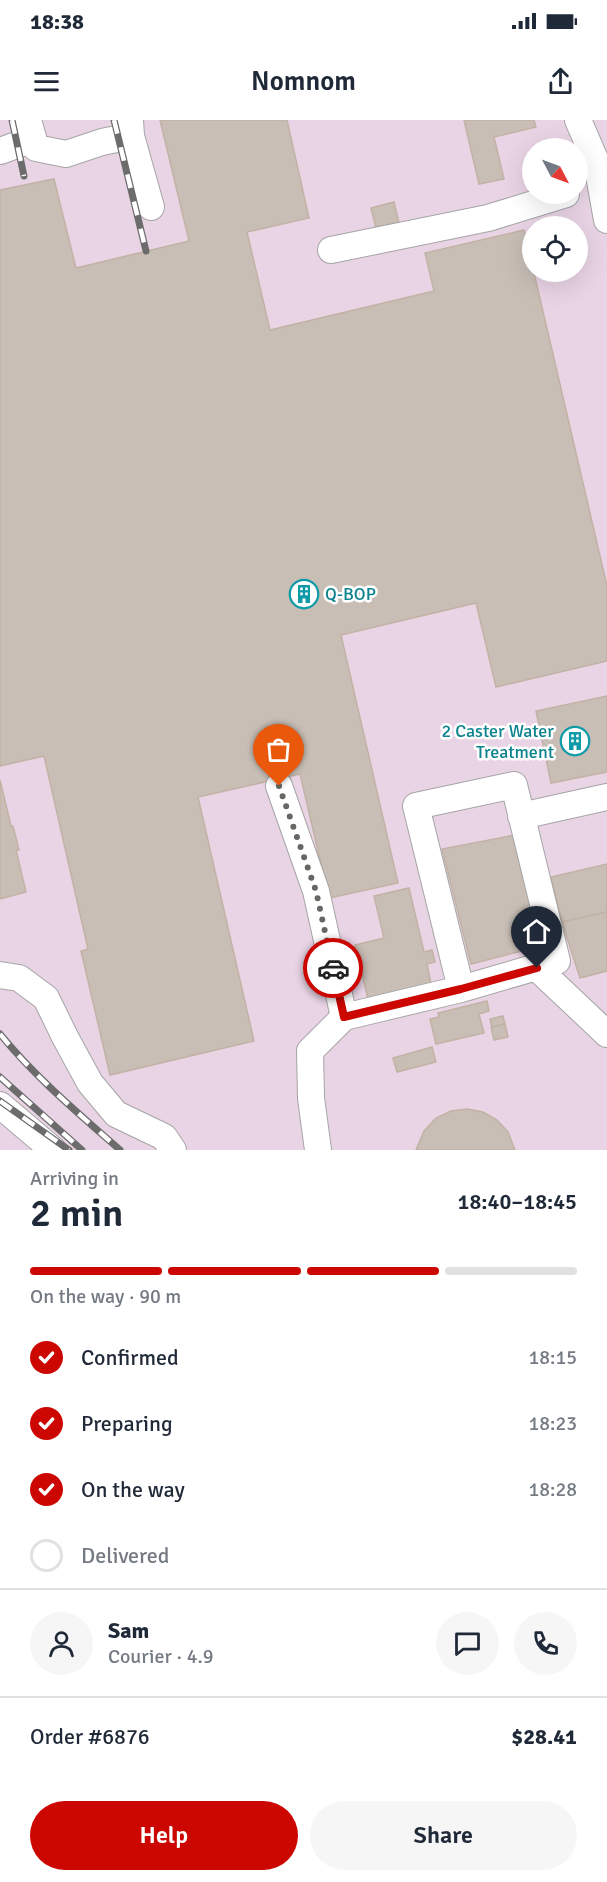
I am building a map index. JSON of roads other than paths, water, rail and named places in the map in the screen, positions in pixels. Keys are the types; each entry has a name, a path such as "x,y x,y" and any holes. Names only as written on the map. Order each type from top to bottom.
{"street":[{"path":"578,120 597,164 589,189 607,220"},
{"path":"0,151 31,130 36,148 66,154 102,142 130,128 151,207"},
{"path":"331,250 488,218 534,204"},
{"path":"318,1150 311,1098 310,1051 344,1017 461,989 557,961 514,785 416,806 461,989"},
{"path":"279,786 316,891 344,1017"},
{"path":"521,816 607,797"},
{"path":"537,968 607,1034"},
{"path":"0,975 19,978 46,998 90,1083 116,1114 164,1137 174,1150"},
{"path":"0,1105 53,1150"}],"railway":[{"path":"12,120 24,176"},
{"path":"114,120 146,251"},
{"path":"0,1034 43,1080 120,1150"},
{"path":"0,1077 82,1150"},
{"path":"0,1101 69,1150"}],"place":[{"name":"Q-BOP","path":"304,594"},
{"name":"2 Caster Water Treatment","path":"575,741"}]}
